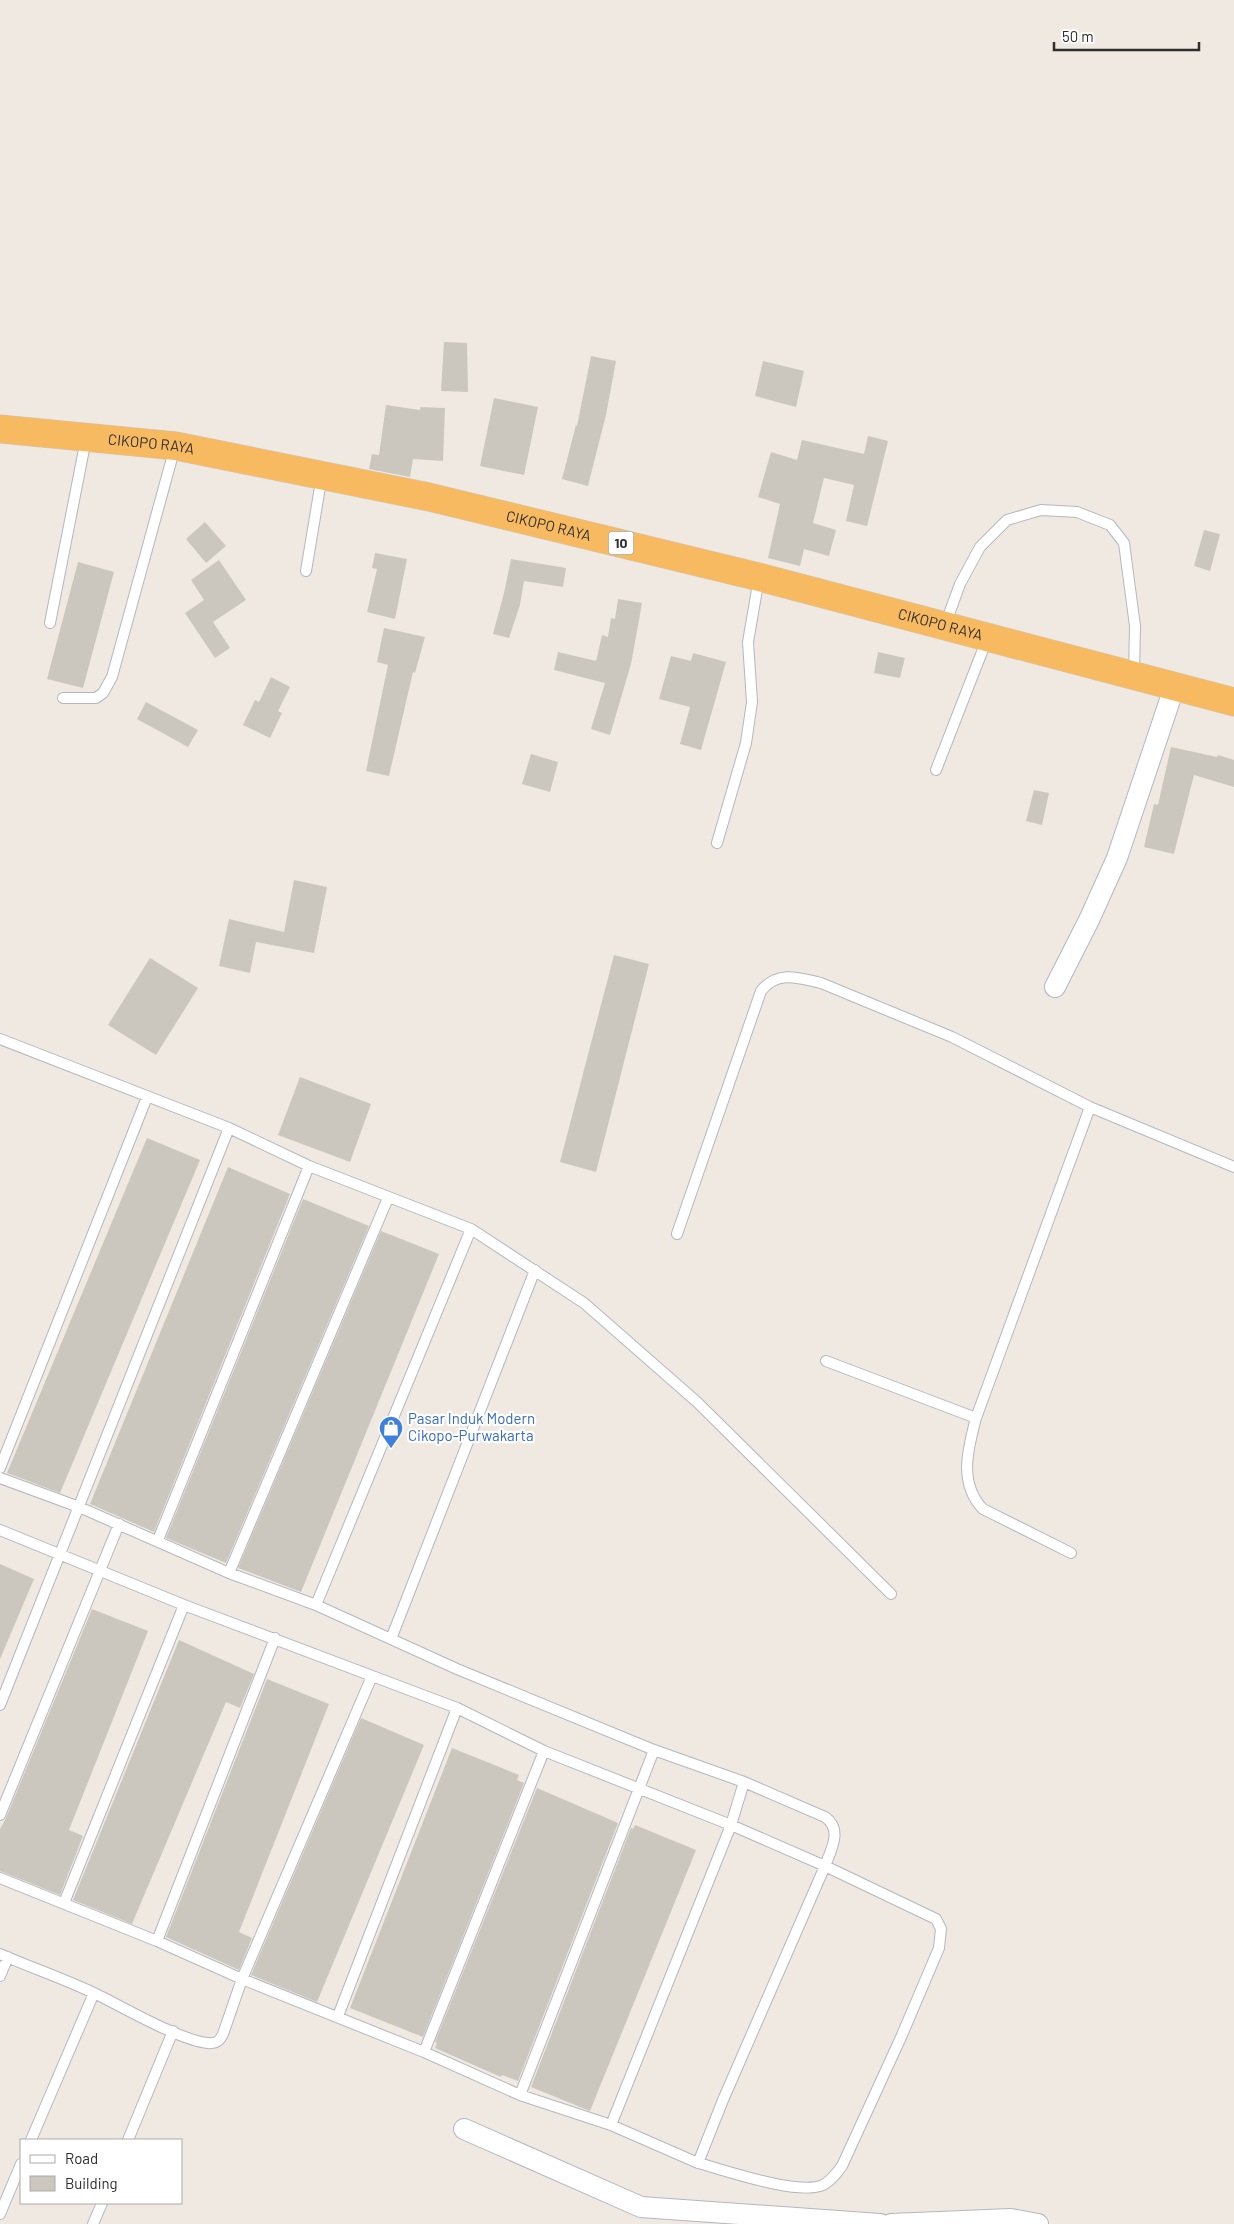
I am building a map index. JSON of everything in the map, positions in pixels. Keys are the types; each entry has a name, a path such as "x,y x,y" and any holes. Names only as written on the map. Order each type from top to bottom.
{"highway":[{"name":"CIKOPO RAYA","path":"0,429 176,446 429,497 759,577 1234,702"}],"street":[{"path":"1054,987 1089,920 1117,858 1175,685"},
{"path":"464,2130 638,2216 880,2224"},
{"path":"891,2224 1011,2219 1038,2224"}],"lane":[{"path":"50,623 87,438"},
{"path":"63,698 96,698 103,693 112,677 176,446"},
{"path":"306,571 322,474"},
{"path":"944,626 960,584 980,547 1007,520 1041,510 1077,512 1110,525 1124,543 1135,626 1134,675"},
{"path":"717,843 746,743 752,702 748,642 759,577"},
{"path":"936,770 987,638"},
{"path":"677,1234 762,991 769,982 779,978 800,978 821,983 952,1037 1090,1107 1234,1167"},
{"path":"0,1039 229,1128 310,1166 471,1229 584,1302 698,1402 891,1594"},
{"path":"0,1468 147,1097"},
{"path":"1070,1553 983,1509 974,1499 969,1487 966,1469 968,1450 976,1418 1090,1107"},
{"path":"0,1705 229,1128"},
{"path":"158,1540 310,1166"},
{"path":"229,1573 388,1198"},
{"path":"316,1606 471,1229"},
{"path":"391,1639 535,1270"},
{"path":"826,1361 976,1418"},
{"path":"0,1478 79,1507 158,1540 229,1573 316,1606 456,1669 654,1750 744,1782 833,1822 835,1827 834,1837 825,1866 722,2100 698,2162"},
{"path":"0,1815 119,1524"},
{"path":"0,1530 184,1604 457,1708 544,1751 640,1790 732,1824 929,1915 936,1919 942,1929 939,1948 902,2035 842,2166 835,2176 823,2185 808,2187 786,2186 698,2162 611,2125 520,2095 338,2016 242,1979 158,1941 0,1878"},
{"path":"64,1903 184,1604"},
{"path":"158,1941 275,1638"},
{"path":"0,1976 4,1955 94,1993 202,2043 211,2044 218,2041 223,2034 242,1979 372,1676"},
{"path":"338,2016 457,1708"},
{"path":"520,2095 654,1750"},
{"path":"424,2052 544,1751"},
{"path":"611,2125 732,1824 744,1782"},
{"path":"31,2139 94,1993"},
{"path":"128,2139 173,2031"},
{"path":"0,2214 20,2166"},
{"path":"93,2224 102,2204"}],"building":[{"path":"444,342 467,343 468,392 441,391"},
{"path":"591,356 616,361 606,415 588,486 562,479 577,426"},
{"path":"763,361 804,371 796,407 755,396"},
{"path":"494,398 538,407 524,475 480,466"},
{"path":"386,405 420,410 420,407 445,408 443,461 413,459 410,477 369,469 372,454 379,455"},
{"path":"868,436 888,441 867,526 846,521 854,485 824,478 813,523 836,530 829,556 804,549 800,566 768,558 780,504 758,497 771,452 797,460 802,440 864,454"},
{"path":"205,522 226,546 206,563 186,539"},
{"path":"1204,530 1220,534 1210,571 1194,566"},
{"path":"375,553 407,559 395,619 367,612 377,569 372,568"},
{"path":"511,559 566,568 563,587 524,581 520,605 509,638 493,634"},
{"path":"219,560 246,600 213,622 230,648 215,658 185,613 204,600 191,580"},
{"path":"78,562 114,572 83,688 47,679"},
{"path":"618,599 642,603 631,664 610,735 591,729 605,683 554,670 558,652 596,661 602,635 608,637 611,618 615,619"},
{"path":"384,628 425,637 415,673 413,672 389,776 366,771 388,665 377,662"},
{"path":"878,652 905,658 900,678 874,673"},
{"path":"693,653 726,662 701,750 680,744 690,707 659,699 671,656 691,661"},
{"path":"271,677 290,687 278,711 282,713 270,738 243,725 255,700 259,702"},
{"path":"146,702 198,730 188,747 137,719"},
{"path":"1171,747 1217,757 1218,755 1234,760 1234,787 1194,775 1174,854 1144,847 1154,804 1158,805"},
{"path":"531,754 558,762 550,792 522,784"},
{"path":"1034,790 1049,793 1042,825 1026,821"},
{"path":"294,880 327,887 314,953 256,942 250,973 219,966 229,919 284,932"},
{"path":"614,955 649,964 596,1172 560,1162"},
{"path":"150,958 198,988 156,1055 108,1025"},
{"path":"300,1077 371,1104 350,1162 278,1135"},
{"path":"147,1138 200,1160 60,1493 7,1473"},
{"path":"228,1167 290,1194 154,1532 90,1504"},
{"path":"303,1199 369,1226 226,1563 166,1538"},
{"path":"381,1231 439,1254 301,1592 238,1568"},
{"path":"0,1564 34,1579 0,1659"},
{"path":"92,1609 148,1631 69,1830 83,1836 60,1895 0,1871 0,1829"},
{"path":"179,1640 254,1674 240,1708 226,1702 132,1924 73,1900"},
{"path":"267,1679 329,1704 239,1932 252,1938 239,1970 166,1937"},
{"path":"361,1718 424,1745 317,2002 251,1975"},
{"path":"452,1748 519,1775 517,1780 524,1783 423,2037 350,2008"},
{"path":"537,1788 618,1823 518,2081 502,2075 501,2077 435,2048 437,2043 435,2042"},
{"path":"635,1825 696,1850 590,2111 531,2087 631,1828 633,1829"}],"place":[{"name":"Pasar Induk Modern Cikopo-Purwakarta","path":"391,1449"}]}
